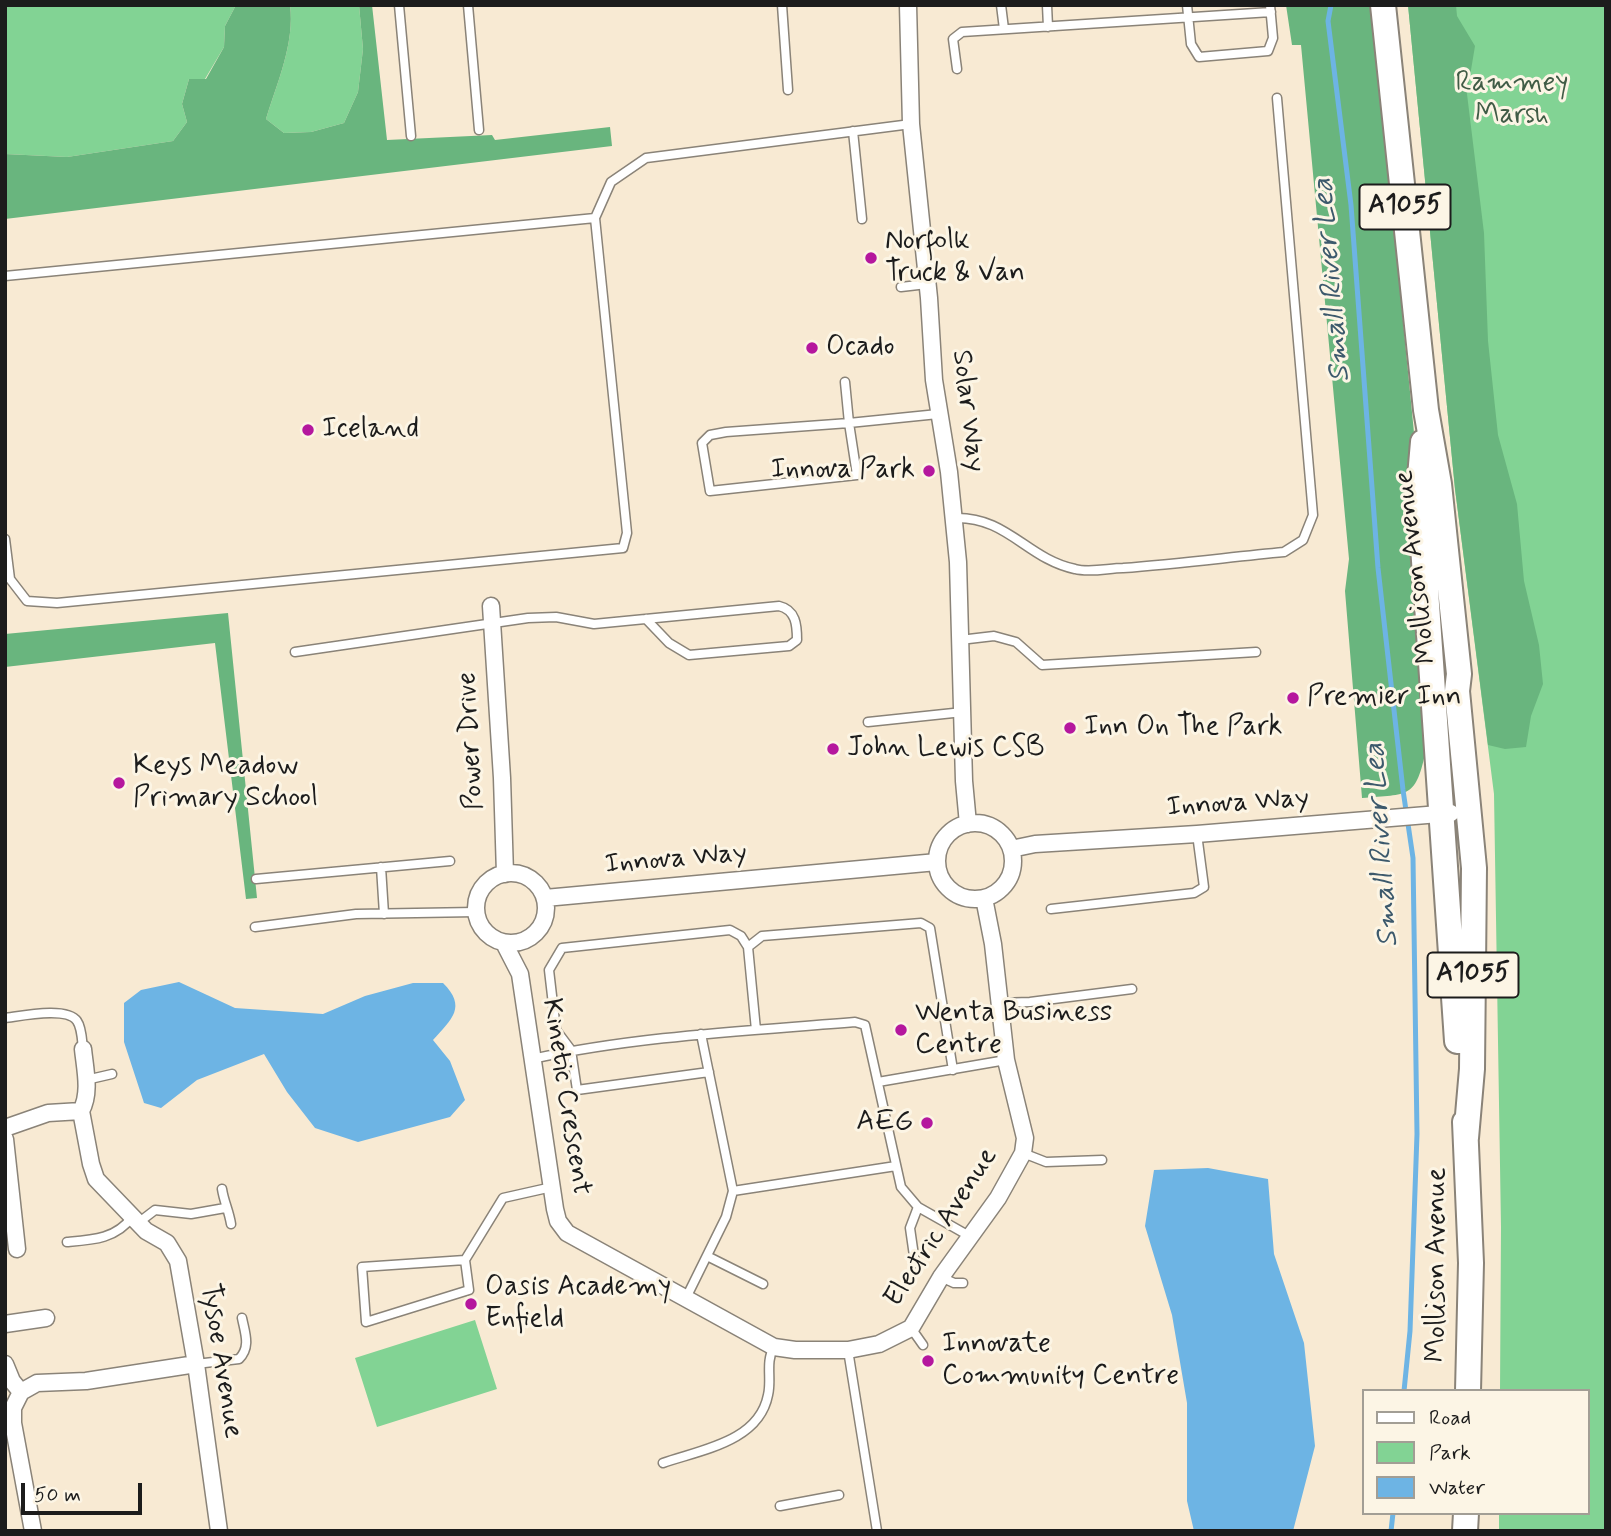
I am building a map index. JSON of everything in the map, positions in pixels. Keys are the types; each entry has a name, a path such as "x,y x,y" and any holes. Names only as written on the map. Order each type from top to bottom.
{"main road":[{"name":"Mollison Avenue","path":"1383,5 1426,410 1441,498 1470,811 1474,868 1472,1029 1466,1138"},
{"name":"Mollison Avenue","path":"1426,410 1419,488 1429,815 1466,1138 1471,1264 1468,1389"}],"street":[{"name":"Solar Way","path":"908,5 911,124 938,414 949,472 958,562 964,781 968,824"},
{"name":"Power Drive","path":"491,606 505,874"},
{"name":"Innova Way","path":"1011,849 1035,844 1197,834 1470,811"},
{"path":"968,824 982,824 995,829 1011,849 1013,863 1004,885 984,898 971,899 949,890 938,872 937,862 943,839 957,827 968,824"},
{"name":"Innova Way","path":"545,898 937,862"},
{"path":"505,874 525,876 534,881 545,898 545,919 540,929 523,942 504,943 484,931 476,912 480,891 495,877 505,874"},
{"name":"Electric Avenue","path":"774,1346 795,1350 848,1350 879,1344 911,1328 941,1277 998,1198 1023,1153 1025,1138 1006,1060 993,944 984,898"},
{"name":"Kinetic Crescent","path":"504,943 520,974 558,1221 568,1233 774,1346"},
{"path":"83,1049 86,1080 84,1105 80,1111 96,1178 135,1220"},
{"path":"5,1128 48,1114 80,1111"},
{"path":"5,1139 10,1230 17,1249"},
{"name":"Tysoe Avenue","path":"135,1220 146,1231 167,1243 178,1261 219,1531"},
{"path":"5,1324 46,1318"},
{"path":"5,1364 12,1381 21,1392"},
{"path":"33,1531 13,1423 13,1408 21,1392 37,1383 86,1381 195,1364"}],"lane":[{"path":"468,5 479,130"},
{"path":"782,5 788,90"},
{"path":"1001,5 1004,29"},
{"path":"1047,5 1048,27"},
{"path":"957,69 953,39 962,32 1188,18 1270,9 1273,38 1268,51 1199,57 1191,44 1188,18 1187,5"},
{"path":"403,6 411,136"},
{"path":"954,517 988,521 1049,561 1078,570 1284,552 1303,540 1313,515 1278,98"},
{"path":"5,539 10,579 27,601 57,603 623,548 627,533 595,218 611,182 646,158 911,124"},
{"path":"853,131 862,219"},
{"path":"5,276 595,218"},
{"path":"901,287 927,284"},
{"path":"845,382 849,423 857,475 710,491 702,443 710,435 726,432 849,423 938,414"},
{"path":"295,652 556,617 594,624 779,606 787,608 793,614 797,626 797,640 789,646 689,655 669,643 646,619"},
{"path":"960,640 994,636 1016,642 1042,665 1256,652"},
{"path":"868,722 963,712"},
{"path":"1051,909 1194,892 1204,887 1197,834"},
{"path":"256,879 450,861"},
{"path":"381,867 384,914"},
{"path":"255,927 356,914 476,912"},
{"path":"748,947 762,936 921,923 930,928 953,1070"},
{"path":"709,1072 577,1090 571,1050 556,1030 550,970 562,948 730,930 741,936 748,947 756,1030"},
{"path":"998,1003 1030,1002 1132,989"},
{"path":"5,1018 51,1013 69,1014 78,1022 83,1049"},
{"path":"532,1059 571,1050 701,1034 855,1022 865,1025 901,1187 918,1207 971,1237"},
{"path":"686,1298 726,1217 733,1191 701,1034"},
{"path":"878,1082 1006,1060"},
{"path":"86,1080 112,1073"},
{"path":"1023,1153 1046,1162 1102,1160"},
{"path":"733,1191 897,1166"},
{"path":"465,1260 362,1267 366,1322 469,1290 465,1260 503,1198 552,1187"},
{"path":"222,1189 231,1224"},
{"path":"915,1263 910,1228 918,1207"},
{"path":"67,1242 100,1239 155,1210 191,1214 225,1208"},
{"path":"707,1256 763,1284"},
{"path":"941,1277 954,1283 963,1283"},
{"path":"195,1364 239,1359 247,1348 242,1318"},
{"path":"911,1328 923,1345"},
{"path":"663,1463 737,1438 760,1418 768,1396 769,1356 774,1346"},
{"path":"848,1350 868,1489 877,1531"},
{"path":"780,1506 839,1495"}],"green space":[{"path":"5,5 236,5 225,26 224,47 205,79 189,79 182,104 187,122 173,141 67,157 5,154"},
{"path":"236,5 290,5 288,48 266,119 284,133 311,132 344,123 358,92 363,49 359,5 372,5 387,140 492,135 495,140 610,127 612,146 5,219 5,154 67,157 173,141 187,122 182,104 189,79 206,79 224,47 225,26"},
{"path":"290,5 359,5 363,49 358,92 344,123 311,132 284,133 266,119 288,48"},
{"path":"1286,5 1372,5 1416,453 1426,749 1414,785 1408,791 1390,796 1362,798 1345,591 1349,559 1301,45 1292,45"},
{"name":"Rammey Marsh","path":"1408,5 1606,5 1606,1531 1499,1531 1499,1515 1590,1515 1590,1389 1500,1389 1501,1227 1494,794 1455,489"},
{"path":"1408,5 1456,5 1457,16 1475,46 1467,94 1484,233 1488,341 1498,435 1517,504 1524,581 1539,645 1543,684 1531,716 1526,747 1505,749 1488,745 1455,489"},
{"path":"228,613 257,898 246,899 215,643 5,667 5,634"},
{"path":"475,1320 497,1389 377,1427 355,1358"}],"water":[{"path":"179,982 235,1008 323,1014 365,996 413,983 443,983 454,999 454,1013 433,1040 450,1061 465,1100 450,1117 358,1142 315,1128 287,1092 264,1054 197,1080 161,1108 144,1103 124,1042 124,1003 141,990"},
{"path":"1208,1168 1268,1179 1274,1254 1304,1343 1315,1446 1293,1531 1194,1531 1187,1501 1187,1403 1172,1315 1145,1226 1154,1170"}],"waterway":[{"name":"Small River Lea","path":"1331,5 1328,21 1351,205 1378,568 1413,858 1417,1134 1410,1331 1404,1389"},
{"name":"Small River Lea","path":"1391,1531 1393,1515"}],"place":[{"name":"Norfolk Truck & Van","path":"871,258"},
{"name":"Ocado","path":"812,348"},
{"name":"Iceland","path":"308,430"},
{"name":"Innova Park","path":"929,471"},
{"name":"Premier Inn","path":"1293,698"},
{"name":"Inn On The Park","path":"1070,728"},
{"name":"John Lewis CSB","path":"833,749"},
{"name":"Keys Meadow Primary School","path":"119,783"},
{"name":"Wenta Business Centre","path":"901,1030"},
{"name":"AEG","path":"927,1123"},
{"name":"Oasis Academy Enfield","path":"471,1304"},
{"name":"Innovate Community Centre","path":"928,1361"}]}
